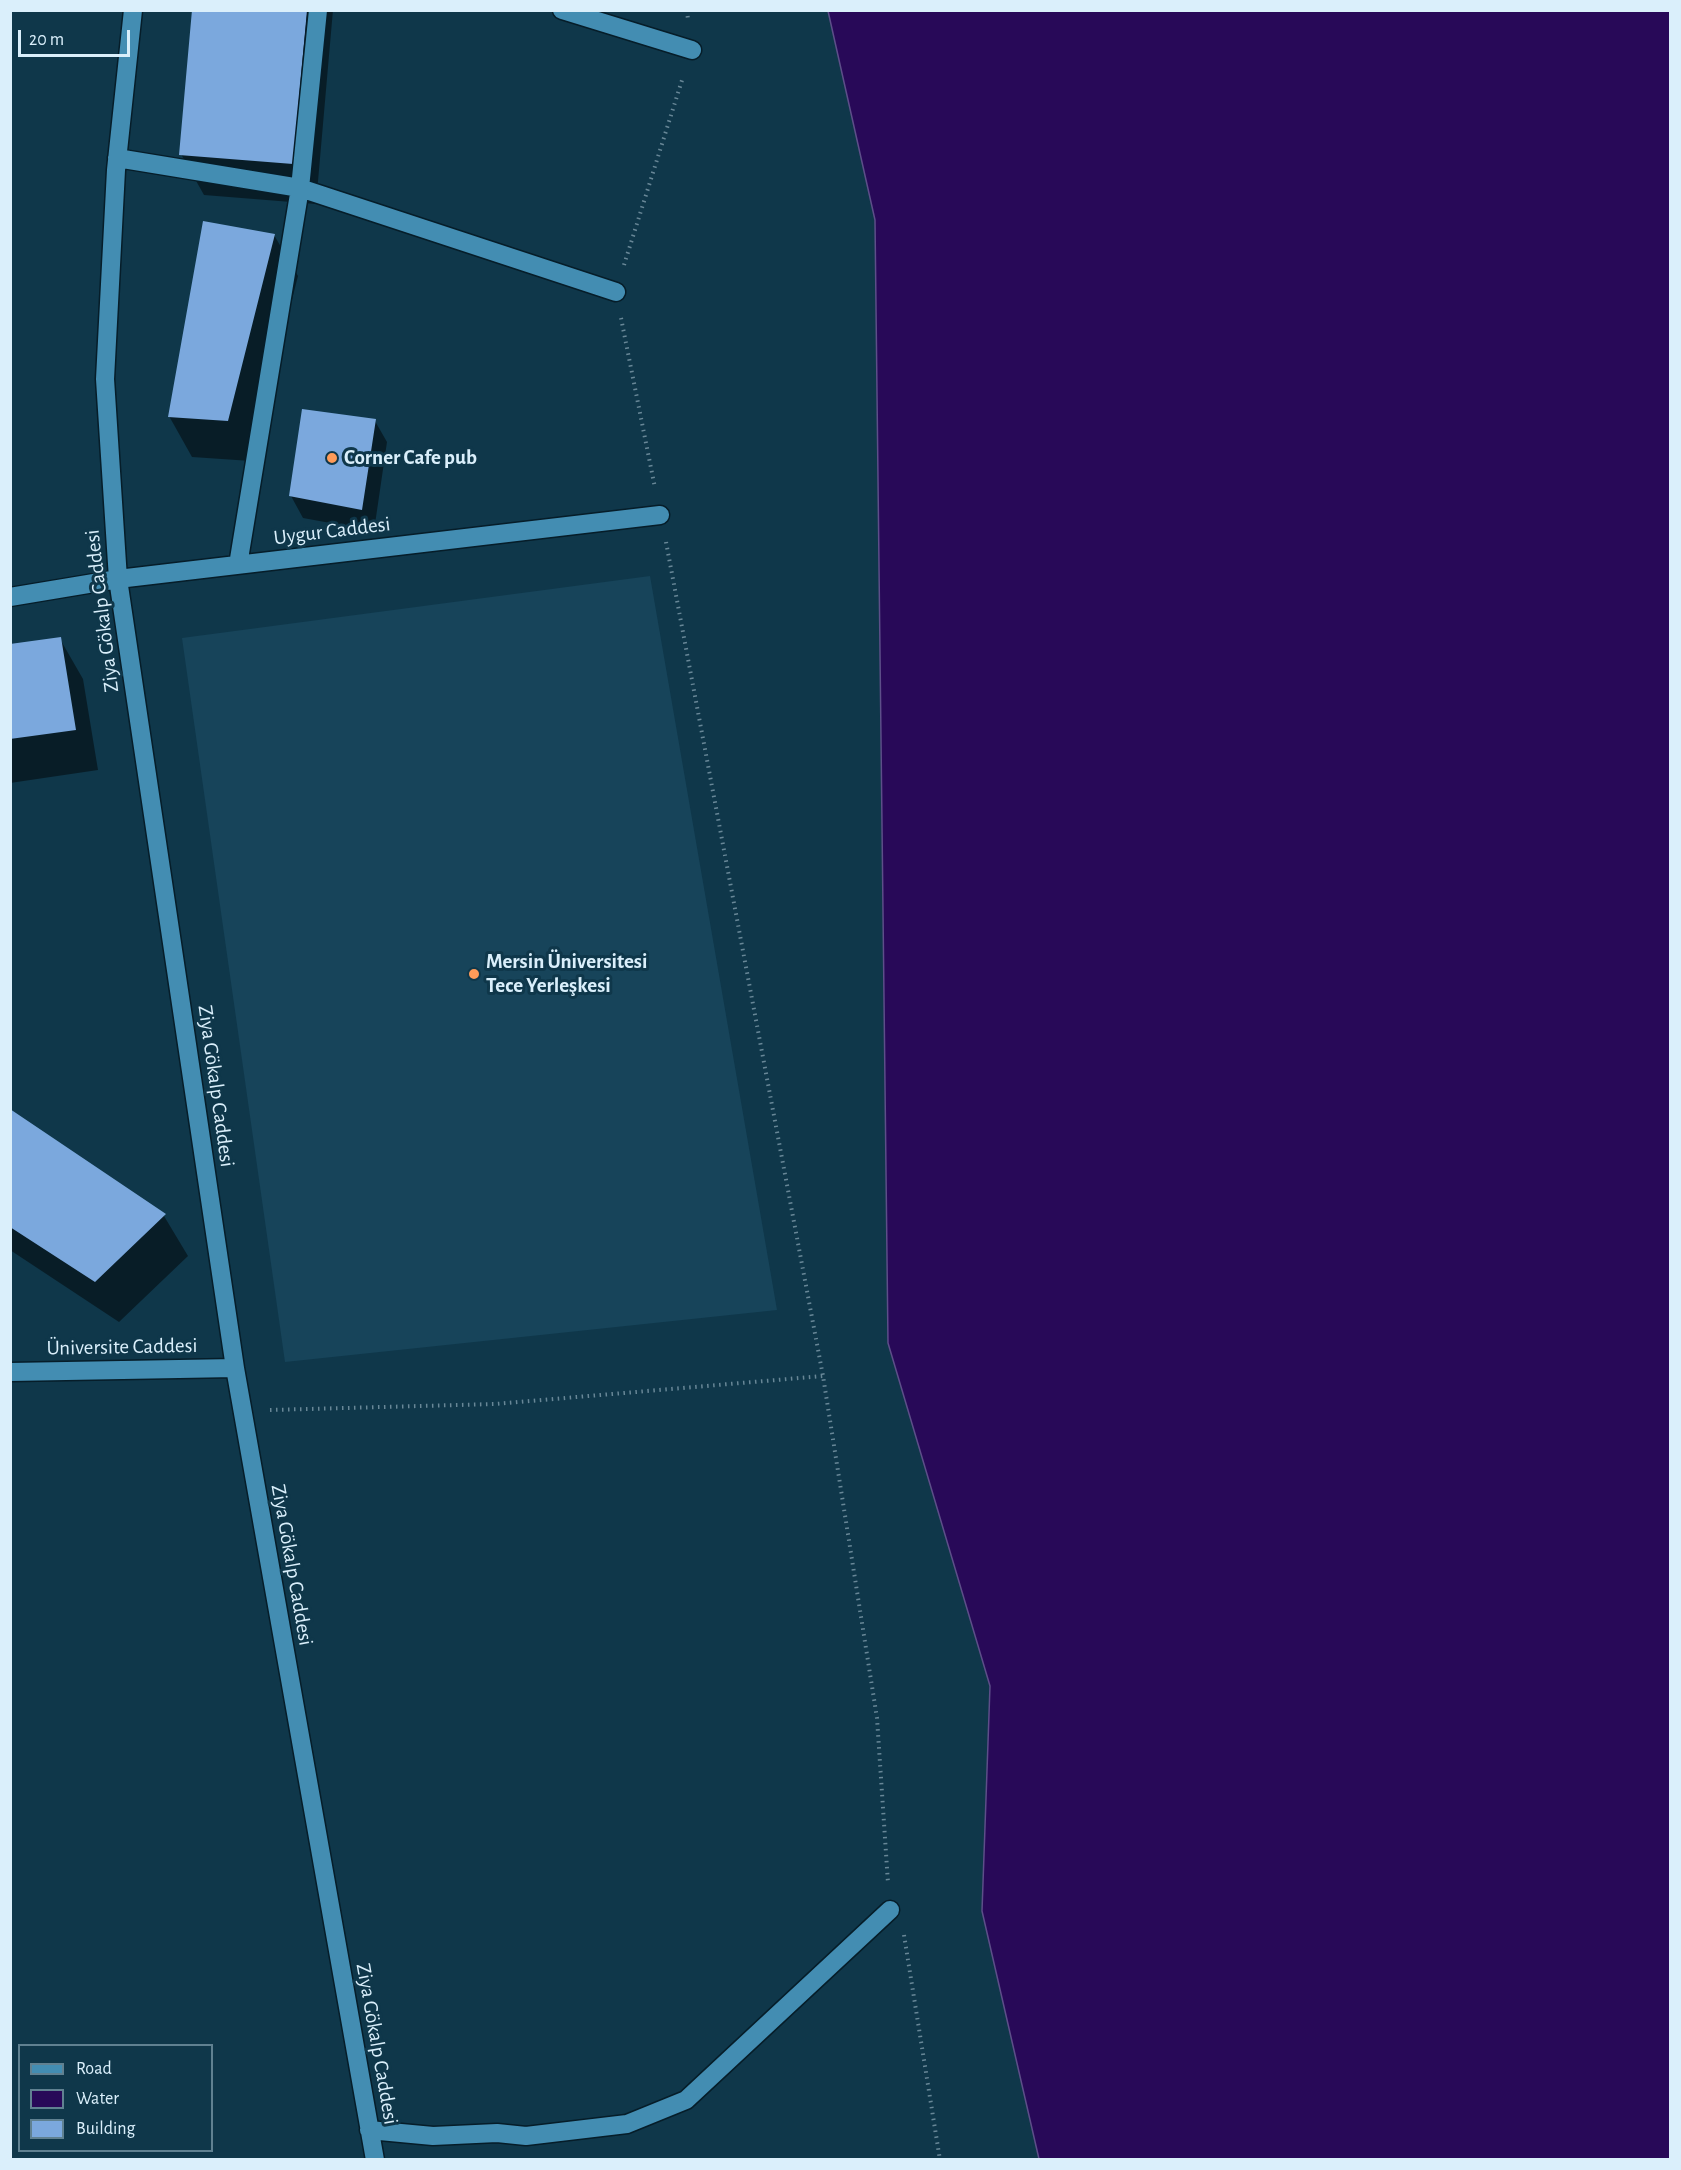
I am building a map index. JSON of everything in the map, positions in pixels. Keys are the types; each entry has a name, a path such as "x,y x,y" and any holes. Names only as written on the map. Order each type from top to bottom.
{"street":[{"name":"Ziya Gökalp Caddesi","path":"133,10 117,158 105,379 118,579 235,1368 375,2160"},
{"path":"238,564 300,188 318,10"},
{"path":"562,10 692,50"},
{"path":"117,158 300,188 616,292"},
{"name":"Uygur Caddesi","path":"10,597 118,579 660,515"},
{"name":"Üniversite Caddesi","path":"10,1372 235,1368"},
{"path":"369,2130 433,2136 497,2133 526,2136 627,2124 686,2100 890,1910"}],"path":[{"path":"687,10 692,50 616,292 823,1376 877,1718 890,1910 905,1937 940,2160"},
{"path":"242,1410 495,1404 823,1376"}],"shaded area":[{"name":"Mersin Üniversitesi Tece Yerleşkesi","path":"650,576 777,1310 285,1362 182,638"}],"water":[{"path":"828,11 1670,11 1670,2159 1039,2159 982,1911 990,1686 888,1343 875,220"}],"building":[{"path":"192,10 307,10 293,164 179,155"},
{"path":"203,221 275,234 228,421 168,417"},
{"name":"Corner Cafe pub","path":"302,409 376,419 362,510 289,496"},
{"path":"61,637 76,730 10,739 10,644"},
{"path":"10,1109 166,1214 95,1282 10,1227"}],"place":[{"name":"Corner Cafe pub","path":"332,458"},
{"name":"Mersin Üniversitesi Tece Yerleşkesi","path":"474,974"}]}
